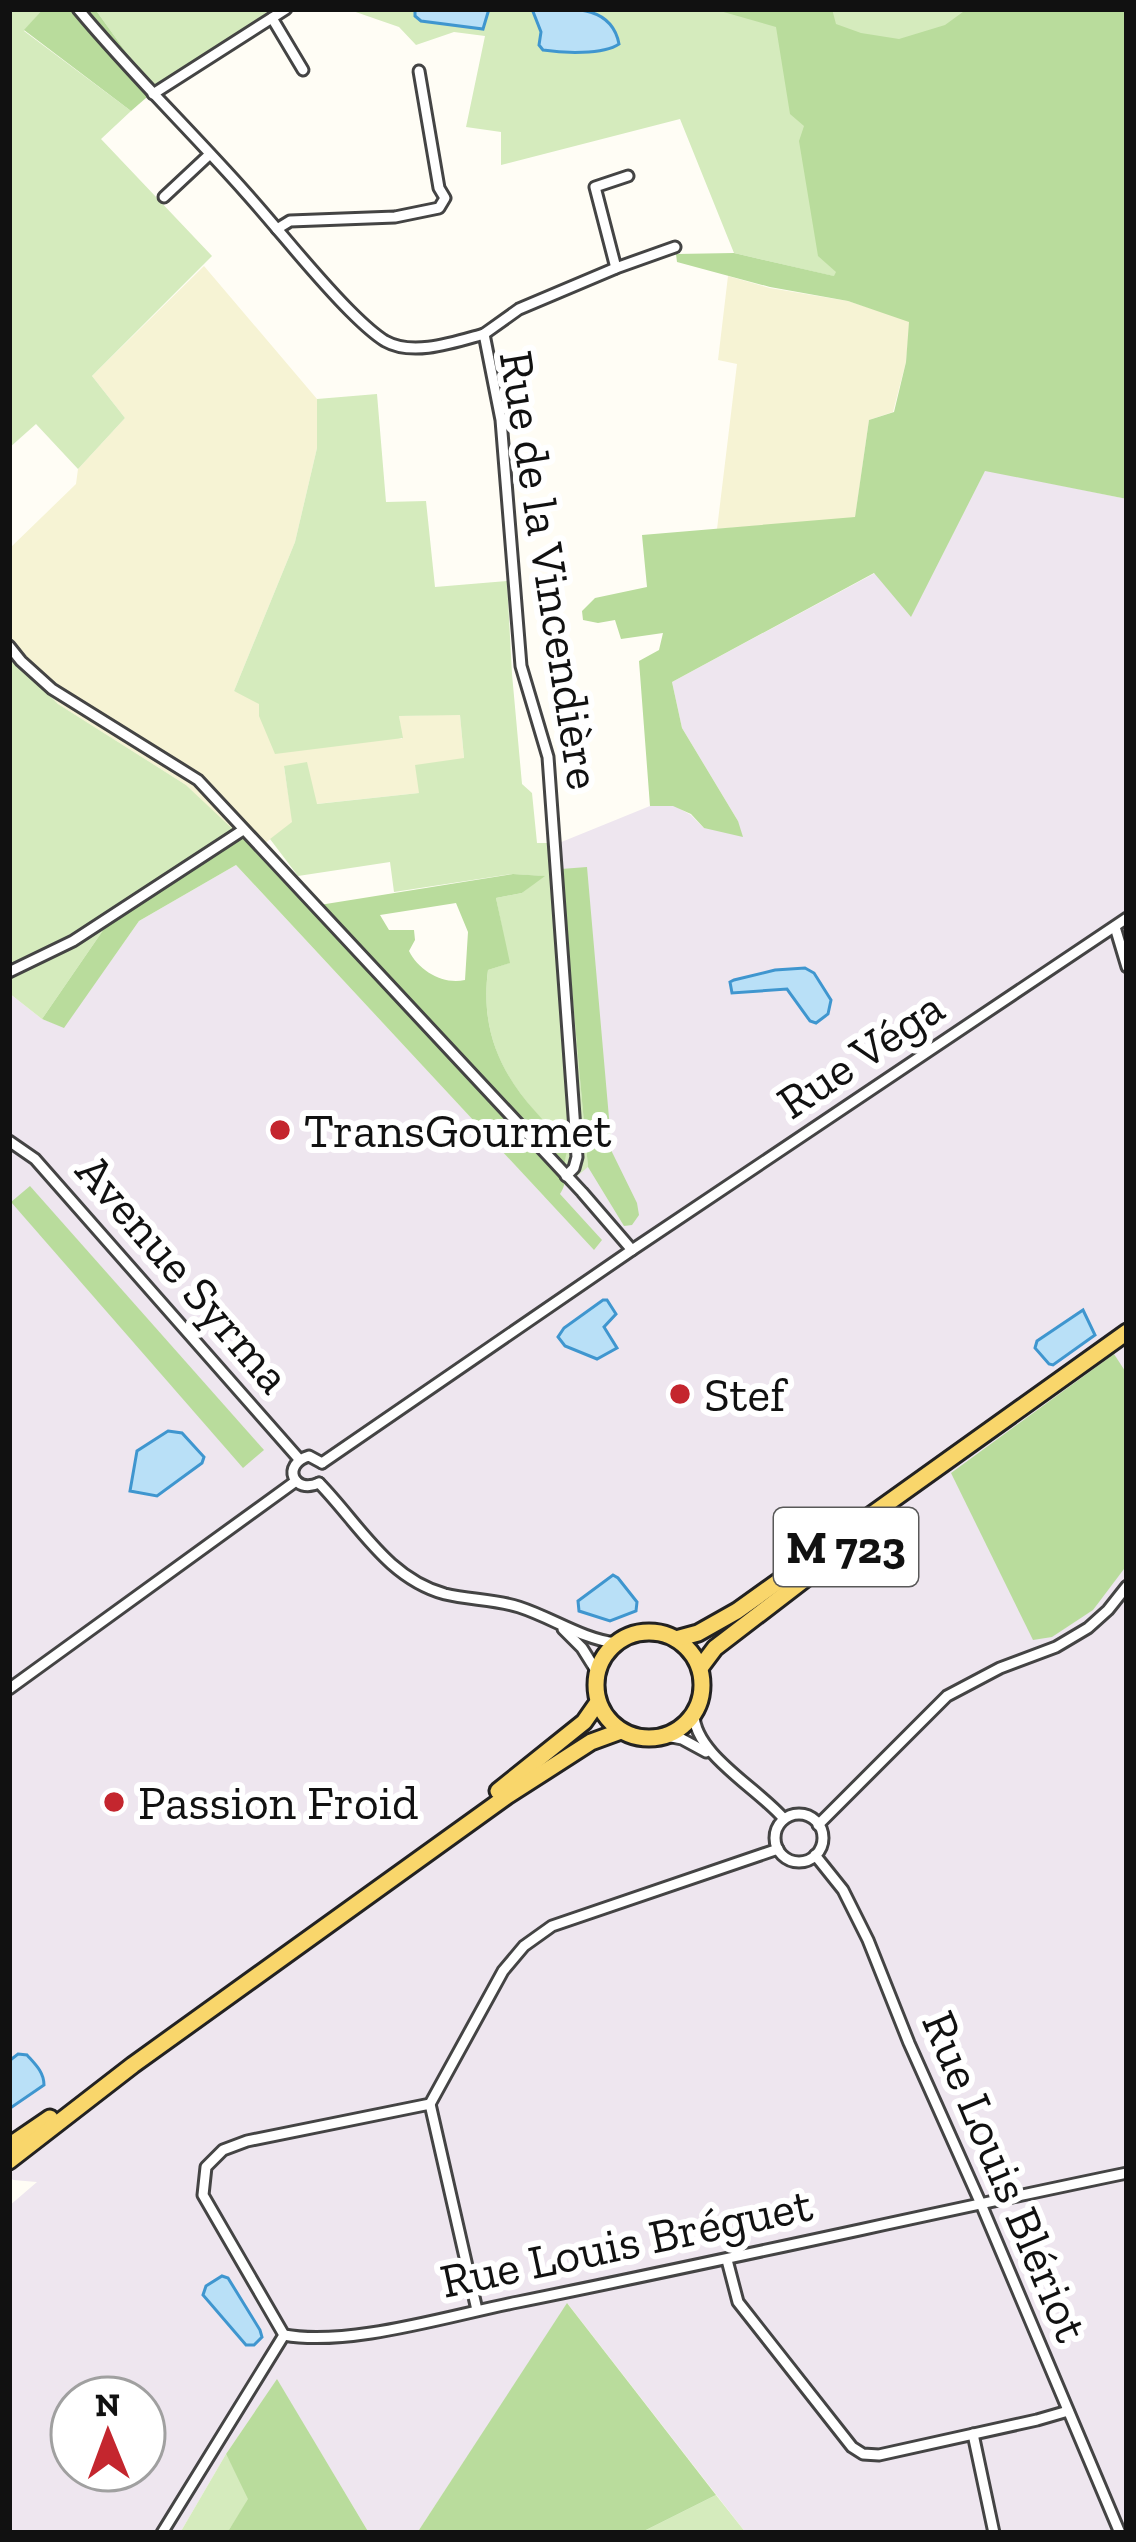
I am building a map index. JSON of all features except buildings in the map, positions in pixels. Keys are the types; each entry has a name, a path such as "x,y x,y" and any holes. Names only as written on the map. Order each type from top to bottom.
{"main road":[{"name":"M 723","path":"676,1639 698,1633 737,1611 1127,1332"},
{"name":"M 723","path":"700,1668 715,1648 927,1486 994,1428"},
{"path":"649,1632 676,1639 700,1668 701,1700 694,1714 666,1736 644,1739 621,1730 606,1718 595,1688 608,1649 635,1634 649,1632"},
{"path":"357,1901 556,1746 584,1722 598,1702"},
{"path":"9,2161 357,1901 536,1777 591,1742 621,1730"},
{"path":"9,2146 133,2065"}],"street":[{"name":"Rue de la Vincendière","path":"78,9 365,326 388,343 406,348 484,334 501,421 521,666 548,757 577,1156 566,1176"},
{"path":"153,94 286,9"},
{"path":"272,18 303,70"},
{"path":"277,229 290,221 395,217 439,208 445,198 439,188 418,71"},
{"path":"164,197 210,154"},
{"path":"616,268 595,187 628,176"},
{"path":"484,334 519,309 675,247"},
{"path":"9,646 52,689 198,780 566,1176 628,1253"},
{"path":"9,972 73,941 243,830"},
{"name":"Rue Véga","path":"322,1463 1127,918"},
{"path":"1115,927 1127,967"},
{"name":"Avenue Syrma","path":"9,1141 35,1159 299,1459"},
{"path":"314,1457 322,1463 324,1476 319,1484 304,1487 296,1481 293,1472 299,1459 314,1457"},
{"path":"9,1689 296,1481"},
{"path":"319,1484 406,1577 448,1594 512,1605 593,1640 616,1643"},
{"path":"818,1825 947,1696 1088,1628 1127,1586"},
{"path":"555,1621 582,1648 597,1672"},
{"path":"694,1714 698,1736 784,1819"},
{"path":"666,1736 692,1743 721,1761"},
{"path":"803,1814 818,1825 822,1837 809,1859 788,1859 778,1850 775,1836 784,1819 803,1814"},
{"path":"477,2310 430,2104 503,1971 524,1946 552,1926 778,1850"},
{"name":"Rue Louis Blériot","path":"815,1855 843,1890 868,1940 1120,2533"},
{"path":"162,2533 284,2335 202,2195 206,2167 223,2150 247,2141 430,2104"},
{"name":"Rue Louis Bréguet","path":"284,2335 365,2334 1127,2173"},
{"path":"727,2260 738,2302 858,2452 879,2455 1067,2411"},
{"path":"974,2434 994,2533"}],"shaded area":[{"path":"204,266 317,399 317,448 295,542 234,691 402,739 399,716 460,714 464,759 419,793 316,804 284,767 293,823 254,851 186,785 58,704 9,654 9,549 76,484 78,469 125,418 92,376"},
{"path":"728,276 848,301 910,321 893,412 869,420 855,518 717,529 737,364 718,360"},
{"path":"985,470 1127,499 1127,2533 746,2533 568,2304 417,2533 369,2533 277,2380 180,2533 9,2533 9,2206 37,2182 13,2180 9,2175 9,993 42,1019 64,1027 139,921 236,865 544,1196 588,1167 559,843 650,806 673,805 704,828 738,821 682,728 672,682 875,573 911,616"}],"green space":[{"path":"9,9 43,9 24,31 131,111 101,139 212,256 92,376 125,418 78,469 36,424 9,448"},
{"path":"43,9 95,9 154,91 131,111 24,30"},
{"path":"95,9 272,9 154,91"},
{"path":"347,9 1014,9 928,298 734,253 680,119 501,165 501,132 466,127 485,36 454,32 416,45 399,27"},
{"path":"713,9 832,9 836,24 899,39 945,25 967,9 1127,9 1127,499 985,471 911,617 874,573 672,682 682,728 743,837 704,828 691,814 673,806 650,806 639,661 659,650 663,633 621,639 615,620 583,620 582,611 595,598 647,587 642,535 855,517 869,420 894,412 906,362 909,322 848,301 770,287 677,262 676,254 734,253 834,276 836,272 818,256 799,141 804,126 790,114 776,27"},
{"path":"377,394 386,502 426,501 435,587 507,581 522,784 532,793 537,843 559,843 588,1167 565,1186 563,1157 569,1146 532,1108 504,1068 486,998 488,970 509,963 496,898 522,893 543,876 512,874 394,892 390,862 298,876 270,839 292,822 284,766 307,762 317,804 419,793 415,765 464,758 460,715 399,716 403,738 275,754 259,716 259,704 234,691 295,542 317,448 317,399"},
{"path":"9,654 58,704 186,785 242,838 108,923 42,1019 9,993"},
{"path":"242,838 307,907 513,874 545,876 522,893 496,898 510,963 488,970 489,1023 495,1047 517,1089 570,1146 560,1194 602,1240 594,1250 236,865 139,921 64,1028 42,1019 108,923","holes":["456,903 468,932 465,980 448,980 432,975 413,958 409,951 414,930 389,930 380,915"]},
{"path":"587,867 612,1152 639,1215 632,1225 624,1226 588,1167 561,869"},
{"path":"30,1186 264,1450 243,1468 11,1202"},
{"path":"1114,1354 1127,1374 1127,1565 1093,1610 1052,1637 1033,1640 951,1473"},
{"path":"567,2303 716,2495 640,2533 417,2533"},
{"path":"277,2379 369,2533 227,2533 248,2499 226,2454"},
{"path":"226,2454 249,2499 227,2533 180,2533"},
{"path":"716,2495 746,2533 640,2533"}],"water":[{"path":"415,9 489,9 483,29 421,21"},
{"path":"532,9 597,14 614,30 619,44 593,52 543,50"},
{"path":"805,968 814,973 831,1000 828,1014 816,1023 787,989 732,993 730,982 734,980"},
{"path":"603,1300 616,1314 604,1327 617,1348 597,1359 565,1346 558,1337 564,1328"},
{"path":"1083,1310 1095,1335 1049,1364 1035,1348 1037,1341"},
{"path":"168,1431 182,1433 204,1457 202,1463 157,1496 130,1491 137,1451"},
{"path":"613,1575 637,1602 636,1611 610,1621 579,1611 578,1601"},
{"path":"18,2054 27,2055 36,2065 44,2085 9,2109 9,2061"},
{"path":"222,2276 228,2278 260,2330 262,2337 254,2345 246,2345 203,2295 206,2286"}],"place":[{"name":"TransGourmet","path":"280,1130"},
{"name":"Stef","path":"680,1394"},
{"name":"Passion Froid","path":"114,1802"}]}
